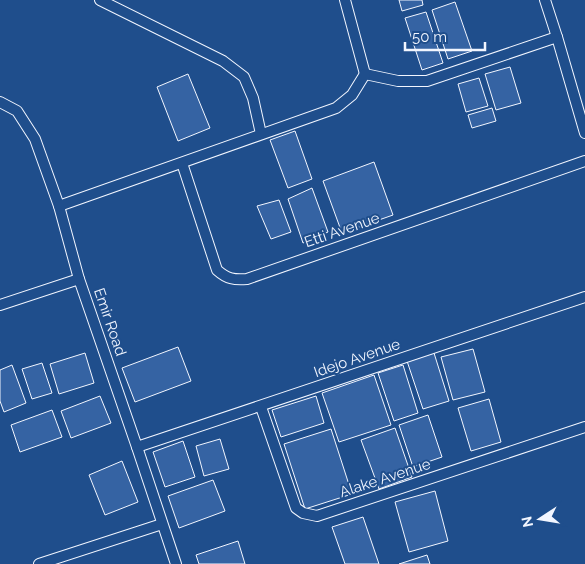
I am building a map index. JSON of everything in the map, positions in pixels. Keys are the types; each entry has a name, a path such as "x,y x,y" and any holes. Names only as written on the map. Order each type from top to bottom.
{"street":[{"path":"100,0 223,61 244,76 253,98 261,134"},
{"path":"59,206 336,108 352,95 365,74 345,0"},
{"path":"545,0 585,133"},
{"path":"365,74 398,81 427,81 557,37"},
{"name":"Emir Road","path":"0,102 17,111 35,139 59,206 79,279 138,447 176,564"},
{"name":"Etti Avenue","path":"182,163 217,270 223,276 232,280 247,279 585,161"},
{"path":"0,305 79,279"},
{"name":"Idejo Avenue","path":"138,447 585,297"},
{"name":"Alake Avenue","path":"260,407 296,508 303,513 317,516 585,427"},
{"path":"39,564 162,524"}],"building":[{"path":"399,0 422,0 423,5 402,11"},
{"path":"455,2 472,51 448,59 432,10"},
{"path":"426,12 443,63 422,70 405,18"},
{"path":"510,67 521,103 496,110 485,74"},
{"path":"188,74 210,128 178,141 157,87"},
{"path":"479,78 488,106 466,112 458,84"},
{"path":"492,108 496,121 472,128 468,115"},
{"path":"295,131 312,179 288,188 270,140"},
{"path":"374,162 393,215 342,233 323,181"},
{"path":"312,188 328,232 303,243 288,199"},
{"path":"279,200 291,232 271,239 257,206"},
{"path":"178,347 191,381 135,402 122,368"},
{"path":"473,349 485,392 453,400 441,357"},
{"path":"85,353 94,383 59,394 50,364"},
{"path":"434,353 449,401 423,409 407,361"},
{"path":"42,363 52,393 32,399 22,369"},
{"path":"12,365 26,403 4,412 0,401 0,370"},
{"path":"403,365 418,413 394,421 378,373"},
{"path":"374,375 391,425 339,442 322,393"},
{"path":"100,396 111,423 71,438 61,411"},
{"path":"316,396 324,423 281,437 272,410"},
{"path":"489,399 501,442 471,451 458,408"},
{"path":"52,410 62,437 20,452 11,425"},
{"path":"428,415 442,457 413,467 399,425"},
{"path":"395,428 412,477 379,489 361,440"},
{"path":"331,429 352,494 305,509 284,444"},
{"path":"220,439 229,469 204,476 196,446"},
{"path":"183,441 195,477 165,487 153,452"},
{"path":"122,461 138,502 105,515 89,475"},
{"path":"213,480 225,511 179,528 168,496"},
{"path":"435,491 448,541 409,552 395,502"},
{"path":"363,517 379,564 345,564 332,527"},
{"path":"238,541 245,564 199,564 196,555"},
{"path":"427,555 430,564 399,564"}]}
